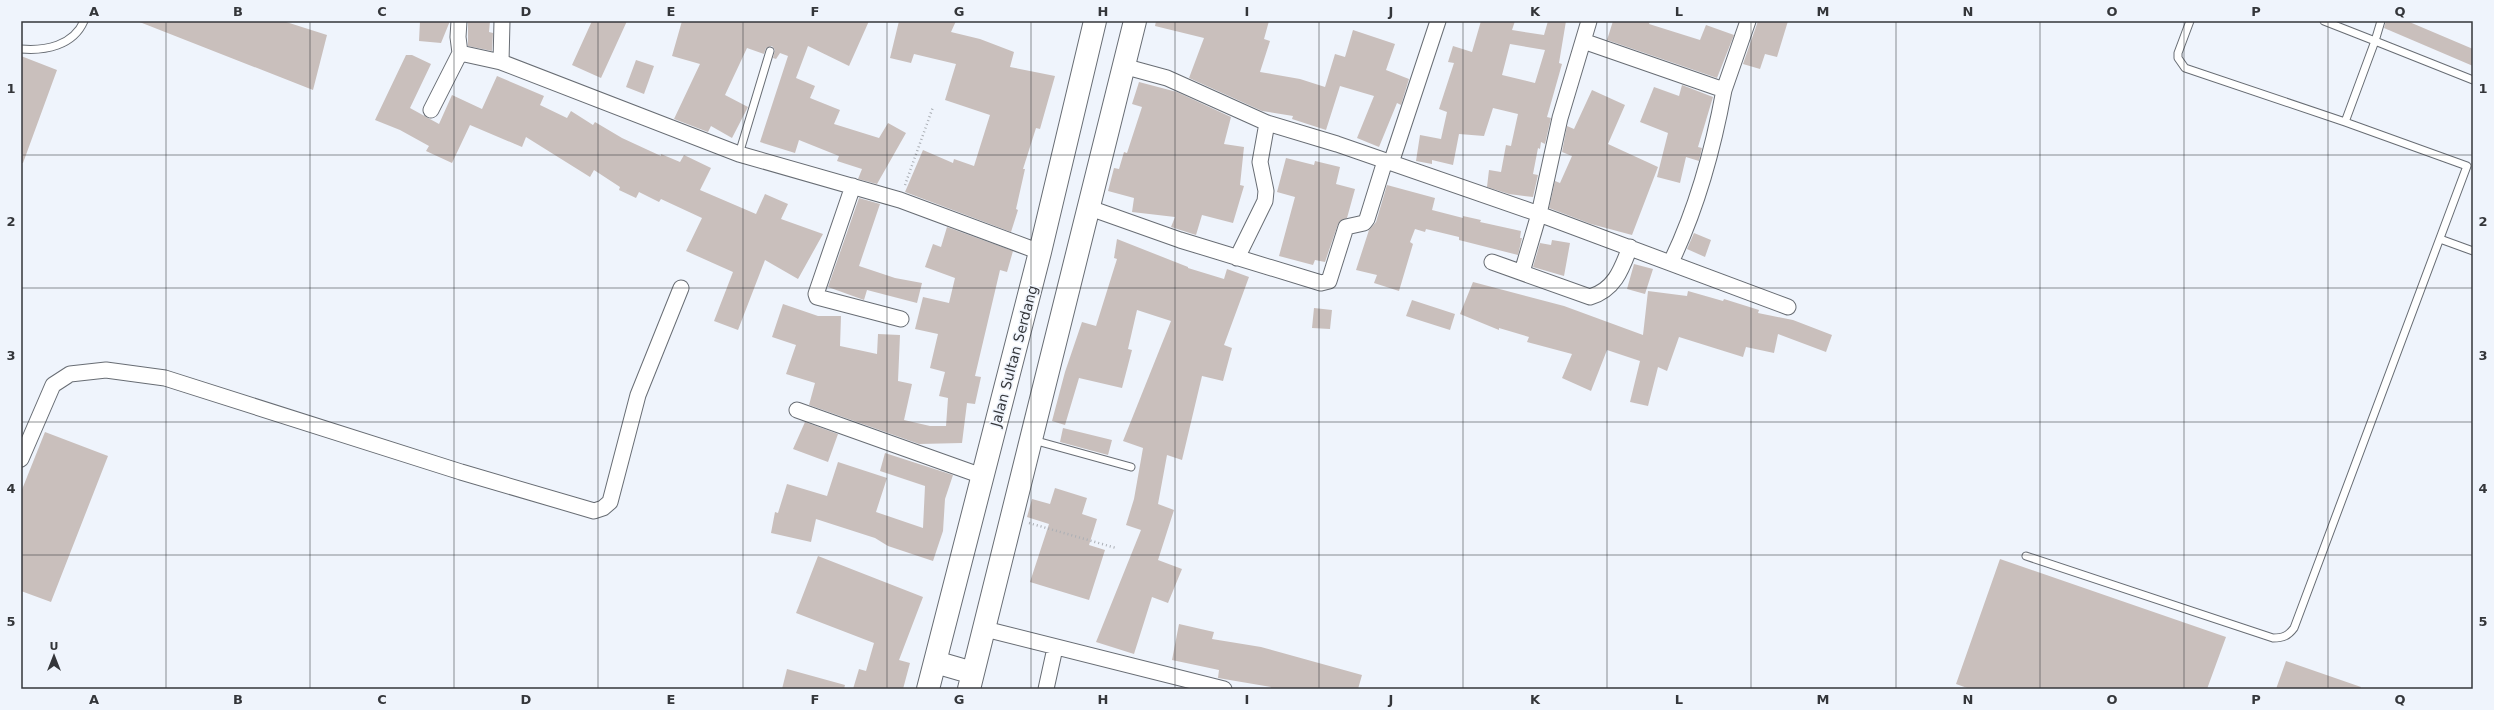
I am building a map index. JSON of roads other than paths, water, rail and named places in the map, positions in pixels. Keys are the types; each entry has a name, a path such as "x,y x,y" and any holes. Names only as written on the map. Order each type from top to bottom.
{"highway":[{"name":"Jalan Sultan Serdang","path":"928,689 1040,252 1095,21"},
{"path":"936,662 971,681 985,629 1087,207 1135,21"}],"street":[{"path":"431,110 460,53 458,37 459,21"},
{"path":"501,62 502,21"},
{"path":"1087,207 1237,258 1321,283 1328,281 1346,227 1364,223 1367,219 1438,21"},
{"path":"1522,272 1539,214 1560,118 1589,21"},
{"path":"1671,262 1690,223 1705,177 1715,138 1724,90 1748,21"},
{"path":"1583,41 1724,90"},
{"path":"460,53 501,62 739,154 900,200 1040,252"},
{"path":"1123,66 1167,78 1267,123 1388,162 1539,214 1671,262 1788,307"},
{"path":"1237,258 1265,201 1266,191 1260,162 1267,123"},
{"path":"853,186 816,294 817,297 901,319"},
{"path":"1492,262 1590,297 1605,291 1615,281 1630,247"},
{"path":"21,459 54,385 70,374 106,370 165,378 468,474 594,511 603,508 610,502 638,395 681,288"},
{"path":"797,410 982,476"},
{"path":"985,629 1055,648 1224,689"},
{"path":"1046,689 1055,648"}],"lane":[{"path":"21,49 41,51 52,48 76,34 84,21"},
{"path":"2026,556 2273,638 2282,638 2289,635 2294,628 2440,239 2470,168 2346,122 2185,68 2178,58 2178,53 2190,21"},
{"path":"2324,21 2473,80"},
{"path":"2346,122 2381,21"},
{"path":"739,154 770,52"},
{"path":"2440,239 2473,251"},
{"path":"1031,439 1131,467"}]}
